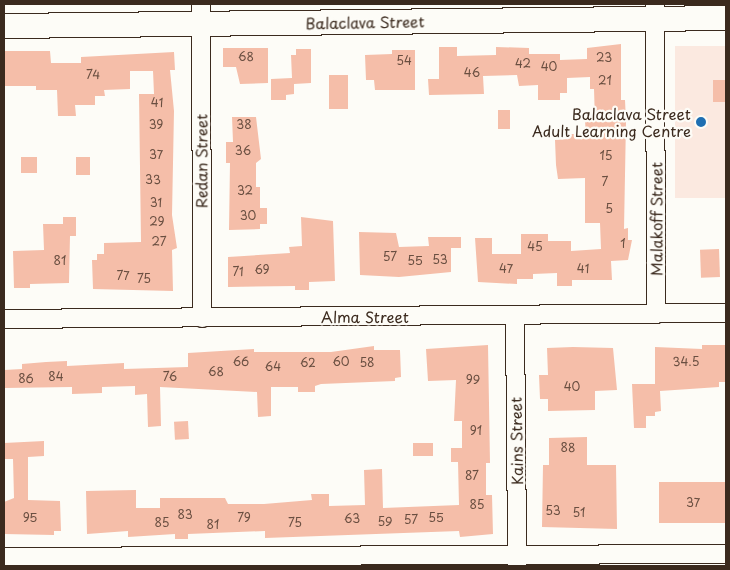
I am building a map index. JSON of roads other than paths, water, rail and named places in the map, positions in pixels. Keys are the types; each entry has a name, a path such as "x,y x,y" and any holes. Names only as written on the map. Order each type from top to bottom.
{"street":[{"name":"Balaclava Street","path":"4,26 201,14 655,11 726,18"},
{"name":"Malakoff Street","path":"655,11 656,314"},
{"name":"Redan Street","path":"201,14 202,318"},
{"name":"Alma Street","path":"4,319 726,313"},
{"name":"Kains Street","path":"514,316 517,560"},
{"path":"4,557 517,560 726,554"}],"place":[{"name":"Balaclava Street Adult Learning Centre","path":"701,122"}]}
